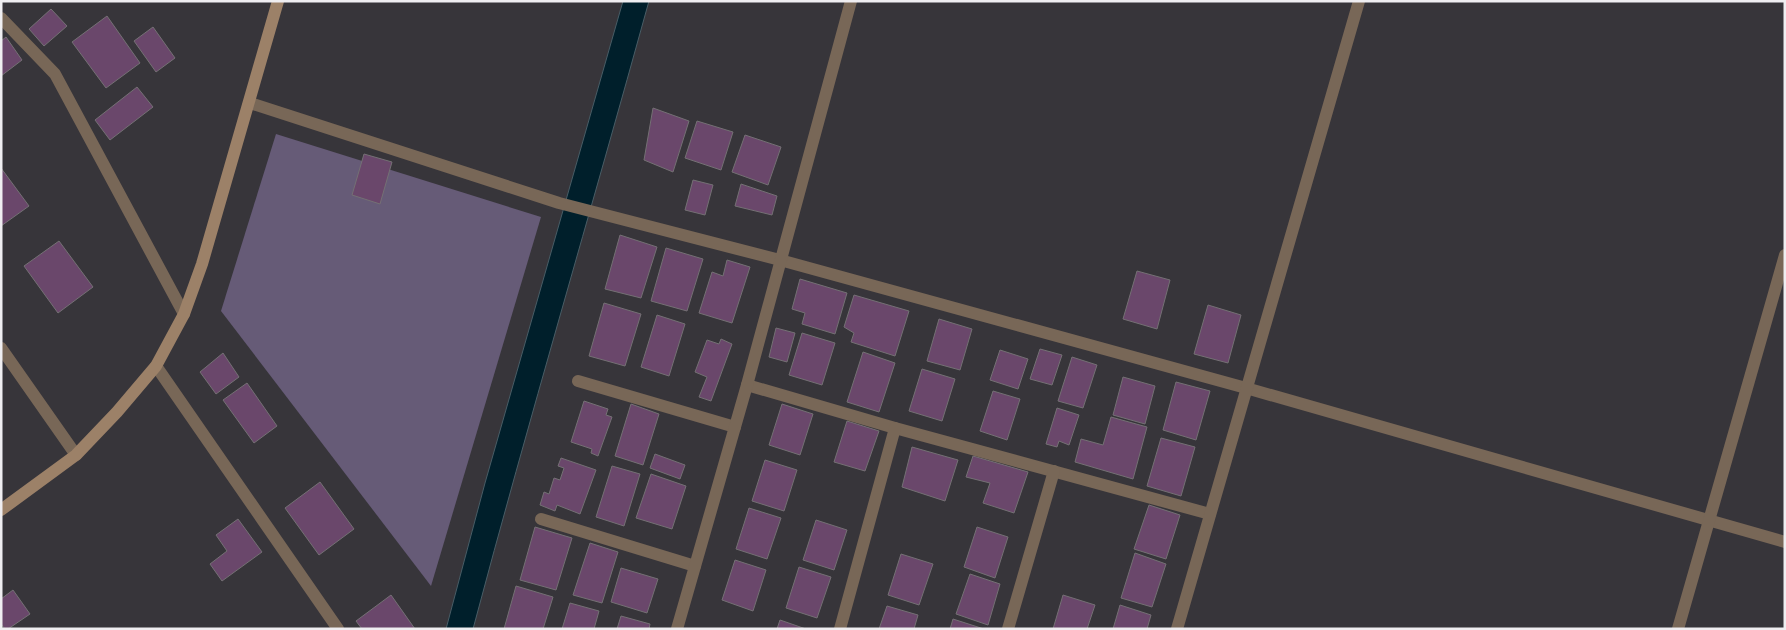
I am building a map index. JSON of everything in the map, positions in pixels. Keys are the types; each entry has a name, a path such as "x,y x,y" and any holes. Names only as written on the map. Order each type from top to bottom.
{"street":[{"path":"1,510 76,455 117,412 156,366 184,314 202,264 278,1"},
{"path":"677,629 735,427 851,1"},
{"path":"1177,629 1359,1"},
{"path":"1,18 55,74 184,314"},
{"path":"250,103 558,203 780,260 1246,388 1785,542"},
{"path":"1678,629 1785,255"},
{"path":"1,348 76,455"},
{"path":"156,366 338,629"},
{"path":"578,381 735,427"},
{"path":"746,385 895,428 1210,514"},
{"path":"840,629 895,428"},
{"path":"1008,629 1054,471"},
{"path":"541,519 695,566"}],"shaded area":[{"path":"276,134 541,217 431,586 221,311"}],"water":[{"path":"623,1 649,1 473,629 446,629 485,483"}],"building":[{"path":"51,9 67,26 44,46 29,29"},
{"path":"107,16 140,63 106,88 72,42"},
{"path":"153,27 175,58 156,72 134,41"},
{"path":"6,37 22,60 1,76 1,41"},
{"path":"137,87 153,107 110,140 95,120"},
{"path":"653,108 689,121 673,172 644,160"},
{"path":"697,121 733,132 721,170 685,158"},
{"path":"745,135 781,147 768,185 732,172"},
{"path":"364,154 392,162 380,204 352,195"},
{"path":"1,168 29,206 1,226"},
{"path":"693,180 713,185 705,215 685,210"},
{"path":"741,184 777,196 772,215 735,206"},
{"path":"620,235 657,247 641,298 605,289"},
{"path":"59,241 93,287 58,313 24,266"},
{"path":"666,248 703,259 687,311 651,301"},
{"path":"727,260 750,267 732,323 699,313 712,272 723,276"},
{"path":"1137,271 1170,280 1157,329 1123,319"},
{"path":"800,279 847,293 835,334 802,324 805,313 792,309"},
{"path":"854,295 909,311 895,356 851,342 854,333 844,327"},
{"path":"604,303 641,314 625,366 589,356"},
{"path":"1208,305 1241,315 1228,363 1194,354"},
{"path":"657,315 685,324 669,376 641,367"},
{"path":"939,319 972,329 960,370 927,361"},
{"path":"776,328 795,333 787,362 769,357"},
{"path":"802,333 835,343 822,385 789,375"},
{"path":"721,339 732,344 711,401 699,397 707,377 695,372 707,340 719,344"},
{"path":"1040,349 1062,355 1052,385 1030,379"},
{"path":"1000,350 1028,359 1018,389 990,380"},
{"path":"863,352 895,363 879,412 847,402"},
{"path":"223,353 239,377 216,394 200,372"},
{"path":"1072,357 1097,365 1083,408 1058,401"},
{"path":"922,369 955,379 942,421 909,411"},
{"path":"1123,377 1155,386 1145,424 1113,415"},
{"path":"1176,382 1210,391 1196,440 1163,430"},
{"path":"247,383 277,426 254,443 223,400"},
{"path":"993,391 1020,399 1007,440 980,431"},
{"path":"584,401 608,409 606,415 612,417 598,456 591,453 592,449 571,442"},
{"path":"631,404 659,414 643,465 615,456"},
{"path":"782,404 813,414 800,455 769,445"},
{"path":"1057,408 1079,415 1069,445 1059,441 1057,447 1046,444"},
{"path":"1111,417 1147,427 1133,479 1075,462 1081,439 1103,445"},
{"path":"847,421 879,431 865,471 834,462"},
{"path":"1161,438 1195,447 1181,496 1147,486"},
{"path":"912,447 958,460 945,501 902,487"},
{"path":"655,454 685,465 680,479 650,468"},
{"path":"973,456 1028,472 1014,513 983,503 990,483 966,477"},
{"path":"561,458 596,470 580,514 557,505 555,511 540,505 544,492 549,494 554,478 560,480 564,468 558,466"},
{"path":"765,460 797,470 784,511 752,501"},
{"path":"612,466 640,474 624,526 596,517"},
{"path":"651,474 686,486 672,529 636,518"},
{"path":"320,482 354,529 319,555 285,508"},
{"path":"1149,505 1180,515 1166,559 1134,549"},
{"path":"749,508 781,518 767,559 736,549"},
{"path":"238,519 262,552 222,581 210,564 227,551 216,535"},
{"path":"816,520 847,530 834,570 803,560"},
{"path":"535,527 572,538 556,590 520,580"},
{"path":"977,527 1008,537 995,578 964,567"},
{"path":"590,543 618,552 602,603 573,595"},
{"path":"1135,553 1166,564 1152,607 1121,598"},
{"path":"901,554 933,564 919,605 888,595"},
{"path":"735,560 766,570 753,611 722,600"},
{"path":"799,567 831,577 817,618 786,608"},
{"path":"621,568 658,579 647,613 611,602"},
{"path":"970,574 1000,584 988,625 956,614"},
{"path":"516,586 553,597 543,629 504,629"},
{"path":"13,590 30,614 8,629 5,629 1,624 1,599"},
{"path":"391,595 415,629 362,629 356,621"},
{"path":"1063,595 1095,605 1087,629 1053,629"},
{"path":"570,603 599,611 594,629 562,629"},
{"path":"1120,605 1151,615 1147,629 1113,629"},
{"path":"887,606 918,615 914,629 879,629"},
{"path":"621,616 650,624 649,629 617,629"},
{"path":"953,619 984,629 950,629"},
{"path":"780,620 806,629 777,629"}]}
